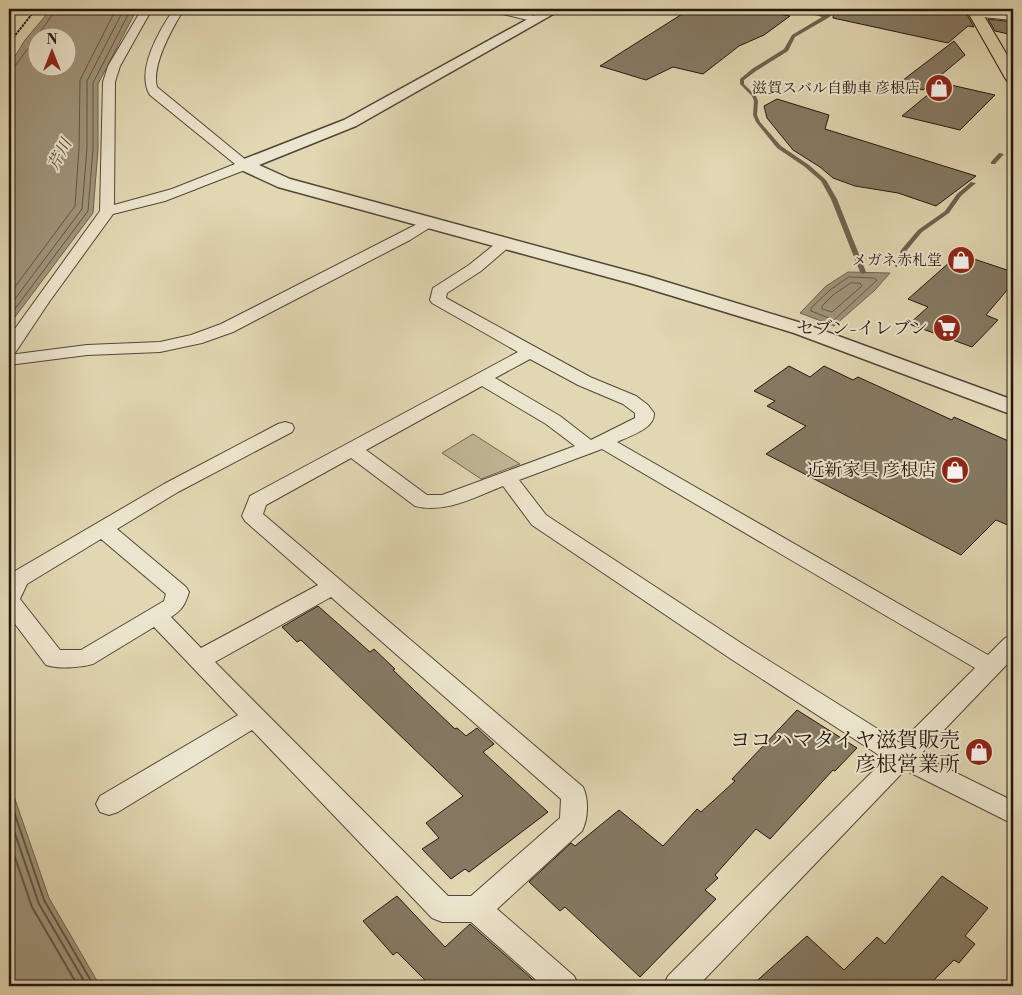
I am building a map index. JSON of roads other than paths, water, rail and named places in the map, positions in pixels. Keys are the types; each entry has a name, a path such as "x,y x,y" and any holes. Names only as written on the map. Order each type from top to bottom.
{"highway":[{"path":"974,11 1013,78"}],"street":[{"path":"9,349 42,300 96,232 106,211 109,82 118,57 146,9"},
{"path":"179,9 169,24 158,50 149,84 154,92 245,165 284,183 640,280 810,332 1013,408"},
{"path":"494,9 536,19"},
{"path":"106,211 130,207 176,194 350,123 555,9"},
{"path":"974,11 1013,17"},
{"path":"9,360 87,350 160,347 228,328 405,237 428,222"},
{"path":"352,449 422,501 444,501 595,444 642,422 645,418 645,413 641,408 614,392 600,389 529,353 438,300 439,291 475,268 505,243"},
{"path":"477,909 573,824 574,795 252,516 257,501 529,353"},
{"path":"482,378 595,444 991,667"},
{"path":"103,528 178,592 174,605 85,658 54,659 9,600 18,579 103,528 171,488 285,428"},
{"path":"507,478 539,520 736,651 902,757 1013,813"},
{"path":"199,660 333,586"},
{"path":"156,616 442,909 477,909 564,986"},
{"path":"678,986 1013,644"},
{"path":"109,804 255,717"}],"water":[{"name":"芹川","path":"51,9 137,9 98,84 98,149 93,213 9,325 9,66 28,36 28,78 78,78 78,28 35,28"},
{"path":"848,272 890,273 875,290 834,326 800,313 826,286"},
{"path":"9,782 49,898 100,986 9,986"}],"waterway":[{"path":"794,9 826,17"},
{"path":"826,17 839,9"},
{"path":"826,17 793,36 786,50 754,70 742,80 742,84 754,96 756,101 755,115 758,122 779,147 807,166 823,180 834,199 863,272"},
{"path":"993,163 1001,154"},
{"path":"898,266 904,250 920,231 947,212 959,195 973,183"}],"place":[{"name":"滋賀スバル自動車 彦根店","path":"939,88"},
{"name":"メガネ赤札堂","path":"961,260"},
{"name":"セブン-イレブン","path":"947,328"},
{"name":"近新家具 彦根店","path":"955,470"},
{"name":"ヨコハマタイヤ滋賀販売 彦根営業所","path":"979,752"}]}
